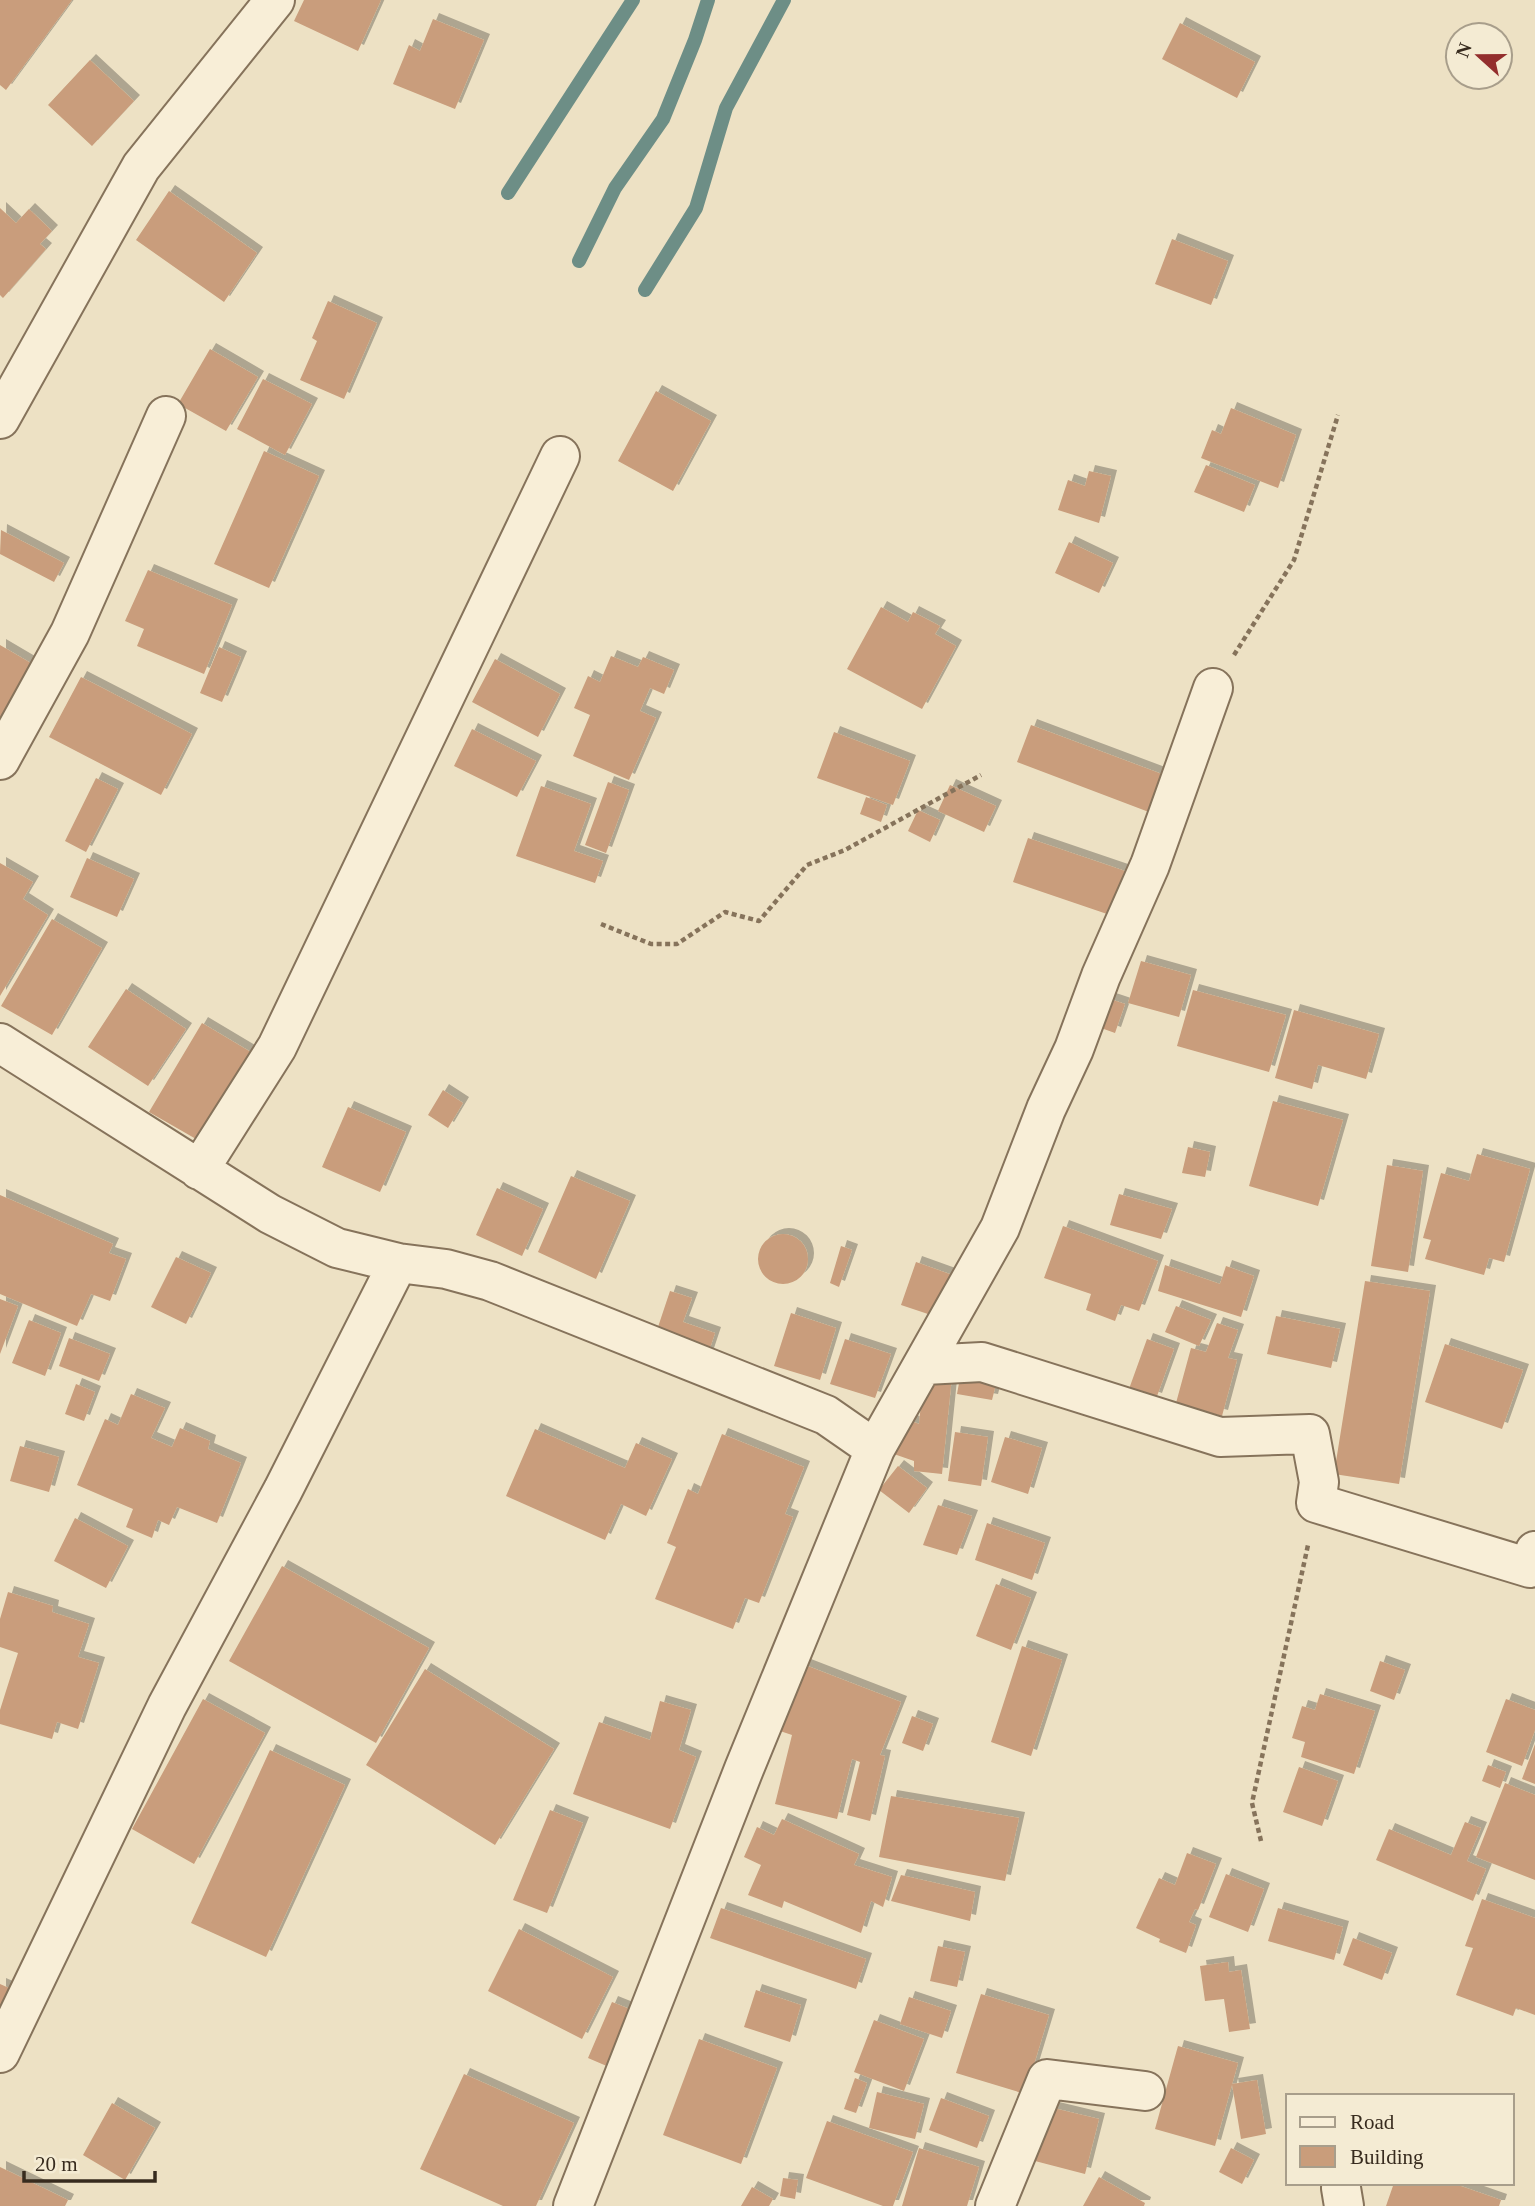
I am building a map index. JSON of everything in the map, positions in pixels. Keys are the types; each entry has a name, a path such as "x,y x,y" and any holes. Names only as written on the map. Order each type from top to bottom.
{"street":[{"path":"0,419 141,167 275,0"},
{"path":"0,760 70,633 166,416"},
{"path":"199,1170 277,1047 560,456"},
{"path":"573,2206 744,1769 875,1449 925,1365 1000,1228 1046,1109 1074,1049 1101,976 1150,865 1213,688"},
{"path":"0,1043 270,1214 337,1248 398,1263 446,1269 503,1286 826,1415 875,1449"},
{"path":"0,2053 167,1706 283,1490 398,1263"},
{"path":"925,1365 982,1362 1220,1437 1310,1434 1319,1482 1316,1503 1530,1568 1535,1551"},
{"path":"997,2205 1047,2079 1145,2091"}],"path":[{"path":"1213,688 1294,560 1338,415"},
{"path":"601,925 651,944 677,944 725,912 759,920 807,865 845,850 981,775"},
{"path":"1261,1841 1252,1803 1291,1637 1316,1503"}],"building":[{"path":"0,0 72,0 6,90 0,85"},
{"path":"304,0 381,0 358,51 294,21"},
{"path":"433,19 484,40 455,109 393,84 409,45 420,51"},
{"path":"1180,23 1255,62 1237,98 1162,59"},
{"path":"90,60 134,101 92,146 48,105"},
{"path":"169,191 257,253 224,302 136,240"},
{"path":"0,208 16,223 29,209 52,231 40,244 46,249 3,298 0,295"},
{"path":"1172,239 1228,261 1211,305 1155,284"},
{"path":"328,301 377,323 344,399 300,380 317,341 312,338"},
{"path":"210,349 258,377 226,431 178,404"},
{"path":"263,379 312,404 285,455 237,429"},
{"path":"656,391 711,421 673,491 618,461"},
{"path":"1231,408 1296,435 1278,488 1201,458 1212,430 1221,434"},
{"path":"264,451 319,476 269,588 214,564"},
{"path":"1206,465 1255,485 1244,512 1194,492"},
{"path":"1089,471 1111,476 1099,523 1058,510 1068,480 1085,486"},
{"path":"1,530 64,563 54,582 0,554"},
{"path":"1069,542 1113,563 1099,593 1055,573"},
{"path":"148,570 232,605 204,674 137,646 144,629 125,621"},
{"path":"881,607 908,622 913,612 940,626 935,634 956,646 922,709 847,669"},
{"path":"0,645 34,665 2,720 0,718"},
{"path":"219,647 241,657 222,702 200,693"},
{"path":"611,656 638,667 643,657 674,670 664,694 650,688 640,711 656,718 629,780 573,756 590,715 574,708 588,676 600,682"},
{"path":"495,659 560,694 538,737 472,702"},
{"path":"81,677 192,734 161,795 49,737"},
{"path":"1031,725 1175,779 1162,817 1017,762"},
{"path":"472,729 536,761 517,797 454,766"},
{"path":"834,732 910,761 893,805 817,778"},
{"path":"96,778 118,789 86,852 65,841"},
{"path":"608,782 629,790 606,853 585,845"},
{"path":"950,785 996,806 984,832 938,811"},
{"path":"541,786 591,804 574,851 603,861 595,883 516,856"},
{"path":"866,797 887,805 881,822 860,814"},
{"path":"918,810 940,820 930,842 908,831"},
{"path":"1028,838 1125,871 1110,915 1013,882"},
{"path":"87,858 134,879 117,917 70,897"},
{"path":"0,863 33,882 23,899 48,915 0,996"},
{"path":"52,919 102,948 52,1035 1,1006"},
{"path":"1141,961 1191,975 1179,1017 1128,1003"},
{"path":"126,989 186,1029 148,1086 88,1047"},
{"path":"1193,990 1286,1015 1269,1072 1177,1046"},
{"path":"1101,996 1125,1004 1115,1033 1090,1024"},
{"path":"1294,1010 1379,1034 1366,1079 1318,1065 1312,1089 1275,1078"},
{"path":"202,1023 254,1054 203,1143 149,1112"},
{"path":"443,1090 463,1103 448,1128 428,1115"},
{"path":"1273,1101 1343,1120 1318,1206 1249,1186"},
{"path":"348,1107 406,1132 380,1192 322,1167"},
{"path":"1188,1147 1210,1152 1205,1177 1182,1173"},
{"path":"1477,1154 1530,1169 1504,1262 1489,1258 1484,1275 1425,1259 1431,1240 1423,1238 1441,1173 1469,1181"},
{"path":"1387,1165 1423,1171 1408,1272 1371,1266"},
{"path":"571,1176 630,1201 596,1279 538,1252"},
{"path":"497,1188 543,1209 522,1256 476,1235"},
{"path":"1119,1194 1172,1209 1161,1239 1110,1225"},
{"path":"0,1195 113,1244 109,1253 126,1259 110,1301 91,1294 77,1326 0,1294"},
{"path":"1063,1226 1158,1261 1139,1311 1121,1305 1115,1321 1086,1310 1091,1294 1044,1278"},
{"path":"783,1234 800,1242 808,1259 800,1276 783,1284 766,1276 758,1259 766,1242"},
{"path":"841,1246 852,1250 839,1287 830,1283"},
{"path":"176,1257 211,1273 186,1324 151,1307"},
{"path":"916,1262 955,1276 940,1318 901,1305"},
{"path":"1165,1265 1220,1284 1226,1266 1254,1276 1241,1317 1158,1291"},
{"path":"1365,1281 1430,1291 1399,1484 1334,1474"},
{"path":"670,1291 692,1298 683,1322 715,1333 707,1357 654,1339"},
{"path":"0,1299 18,1306 0,1354"},
{"path":"1176,1306 1211,1320 1199,1346 1165,1332"},
{"path":"791,1313 836,1328 820,1380 774,1366"},
{"path":"1276,1316 1340,1329 1331,1368 1267,1354"},
{"path":"29,1320 61,1333 45,1376 12,1363"},
{"path":"1217,1323 1238,1330 1228,1358 1237,1360 1222,1416 1176,1403 1191,1348 1206,1352"},
{"path":"69,1338 110,1354 99,1381 59,1366"},
{"path":"845,1339 891,1354 875,1398 830,1384"},
{"path":"1147,1339 1174,1349 1156,1399 1129,1389"},
{"path":"1445,1344 1523,1370 1502,1429 1425,1402"},
{"path":"924,1373 952,1376 942,1474 914,1471 914,1461 891,1453 903,1418 919,1424"},
{"path":"960,1378 996,1384 992,1400 957,1394"},
{"path":"76,1384 95,1392 84,1421 65,1414"},
{"path":"131,1394 165,1408 151,1438 172,1447 180,1428 210,1441 208,1449 241,1463 217,1523 177,1507 169,1525 158,1520 152,1538 126,1527 133,1509 77,1485 105,1419 118,1425"},
{"path":"535,1429 625,1468 636,1443 672,1459 646,1516 621,1504 605,1540 506,1496"},
{"path":"955,1432 988,1437 981,1486 948,1481"},
{"path":"722,1434 804,1467 785,1514 793,1517 759,1603 745,1598 733,1629 655,1599 676,1547 667,1543 688,1489 698,1494"},
{"path":"1005,1437 1042,1448 1028,1494 991,1482"},
{"path":"20,1446 59,1457 49,1492 10,1481"},
{"path":"898,1466 927,1488 909,1513 879,1490"},
{"path":"938,1505 972,1516 957,1555 923,1545"},
{"path":"75,1518 128,1546 106,1588 54,1561"},
{"path":"987,1523 1045,1543 1032,1580 975,1560"},
{"path":"282,1566 429,1648 376,1743 229,1661"},
{"path":"996,1584 1031,1598 1011,1650 976,1636"},
{"path":"8,1592 53,1606 52,1612 89,1624 78,1657 99,1663 78,1729 57,1722 52,1739 0,1724 0,1710 18,1653 0,1647 0,1619"},
{"path":"1022,1646 1062,1660 1031,1756 991,1742"},
{"path":"1380,1661 1405,1670 1394,1700 1370,1691"},
{"path":"805,1665 901,1702 880,1755 885,1756 870,1821 847,1815 860,1762 852,1759 837,1819 775,1804 792,1735 780,1731"},
{"path":"425,1669 554,1749 495,1845 366,1765"},
{"path":"1320,1694 1375,1711 1354,1774 1301,1757 1305,1742 1292,1738 1302,1706 1315,1710"},
{"path":"203,1699 265,1733 194,1864 132,1829"},
{"path":"1506,1699 1535,1710 1535,1730 1522,1766 1486,1752"},
{"path":"660,1701 691,1710 679,1750 696,1757 670,1829 573,1794 599,1722 650,1740"},
{"path":"912,1716 933,1724 923,1751 902,1743"},
{"path":"1535,1744 1535,1784 1522,1779"},
{"path":"270,1750 345,1785 266,1957 191,1923"},
{"path":"1488,1765 1506,1772 1500,1788 1482,1781"},
{"path":"1299,1767 1338,1781 1322,1826 1283,1812"},
{"path":"1505,1783 1535,1795 1535,1880 1476,1857"},
{"path":"891,1796 1019,1818 1005,1881 879,1857"},
{"path":"550,1810 583,1823 547,1913 513,1900"},
{"path":"782,1819 859,1854 854,1865 892,1877 883,1907 871,1901 861,1933 784,1901 782,1908 748,1895 761,1865 744,1857 757,1827 774,1835"},
{"path":"1465,1822 1481,1828 1467,1861 1486,1869 1473,1901 1376,1860 1389,1829 1451,1855"},
{"path":"1187,1853 1216,1864 1198,1910 1195,1909 1189,1922 1196,1925 1186,1953 1159,1942 1160,1939 1136,1928 1159,1878 1175,1885"},
{"path":"1226,1874 1264,1889 1248,1932 1209,1917"},
{"path":"901,1875 975,1892 970,1921 891,1901"},
{"path":"1482,1899 1535,1918 1535,2015 1516,2008 1513,2016 1456,1995 1473,1948 1465,1946"},
{"path":"721,1908 866,1959 856,1989 710,1938"},
{"path":"1278,1908 1343,1927 1334,1960 1268,1941"},
{"path":"519,1929 613,1977 582,2039 488,1991"},
{"path":"1353,1938 1392,1953 1382,1980 1343,1965"},
{"path":"938,1946 965,1952 957,1987 930,1981"},
{"path":"1228,1962 1229,1972 1241,1970 1250,2029 1229,2032 1224,1999 1205,2001 1200,1966"},
{"path":"0,1984 9,1988 0,2007"},
{"path":"756,1990 801,2005 790,2042 744,2027"},
{"path":"981,1994 1049,2015 1025,2094 956,2073"},
{"path":"909,1997 951,2011 942,2038 900,2024"},
{"path":"612,2002 632,2010 609,2067 588,2058"},
{"path":"874,2020 924,2039 904,2091 854,2072"},
{"path":"699,2039 777,2068 741,2164 663,2135"},
{"path":"1178,2046 1238,2063 1215,2146 1155,2129"},
{"path":"464,2074 574,2123 536,2206 503,2206 420,2169"},
{"path":"855,2078 867,2083 856,2113 844,2109"},
{"path":"1257,2080 1266,2134 1241,2139 1232,2084"},
{"path":"877,2092 924,2104 915,2139 869,2128"},
{"path":"941,2098 989,2116 977,2148 929,2130"},
{"path":"112,2103 155,2128 125,2180 83,2155"},
{"path":"1049,2107 1099,2119 1085,2174 1035,2161"},
{"path":"827,2121 913,2152 893,2206 883,2206 806,2178"},
{"path":"919,2148 979,2167 967,2206 902,2206"},
{"path":"1231,2148 1254,2160 1242,2184 1219,2172"},
{"path":"0,2167 68,2200 65,2206 0,2206"},
{"path":"1099,2177 1145,2203 1144,2206 1083,2206"},
{"path":"783,2178 798,2180 795,2199 780,2196"},
{"path":"1393,2185 1458,2185 1501,2200 1499,2206 1386,2206"},
{"path":"752,2187 773,2199 769,2206 741,2206"}],"waterway":[{"path":"508,193 633,0"},
{"path":"579,261 615,188 663,119 708,0"},
{"path":"645,290 696,208 726,108 784,0"}]}
